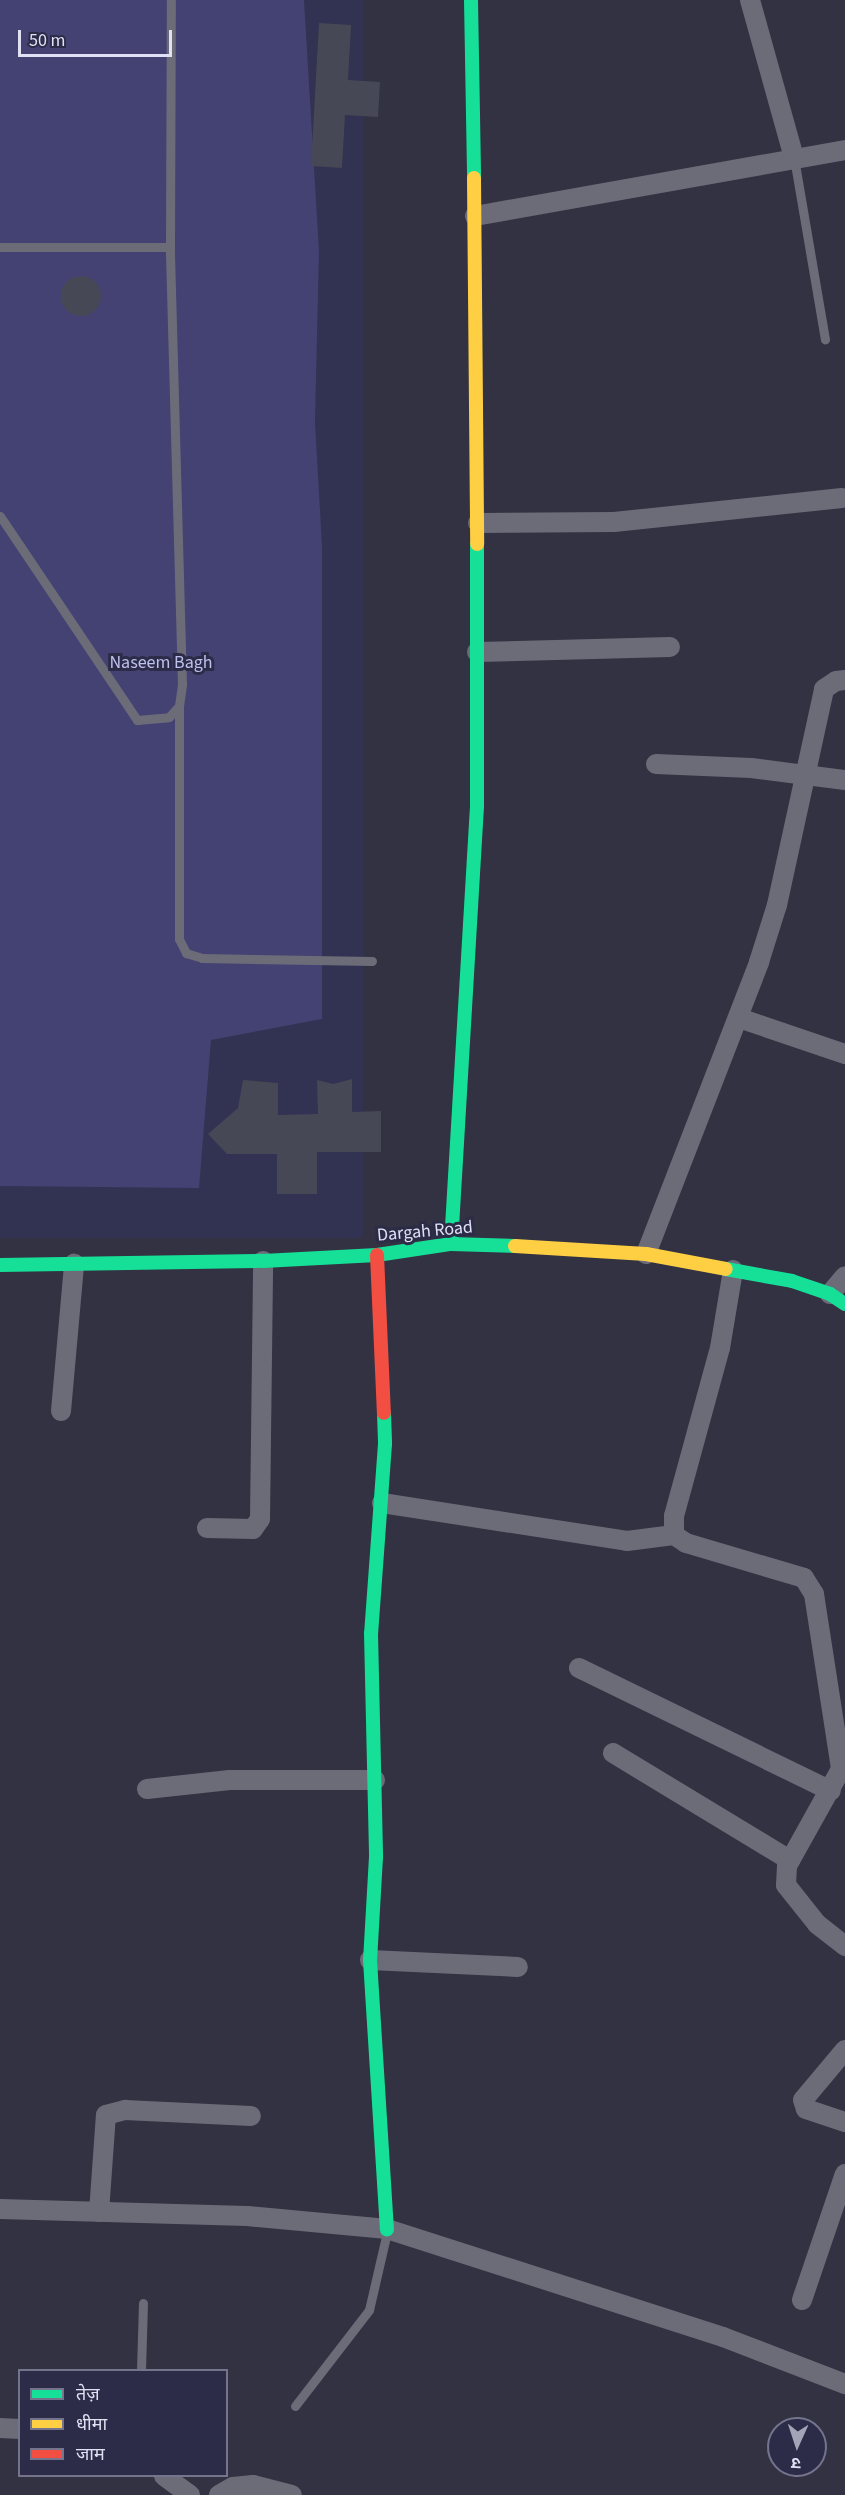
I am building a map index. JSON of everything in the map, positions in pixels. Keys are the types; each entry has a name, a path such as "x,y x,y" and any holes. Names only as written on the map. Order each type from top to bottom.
{"street":[{"path":"451,1244 460,1049 474,887 478,523 471,0"},
{"path":"750,0 794,158"},
{"path":"475,216 845,150"},
{"path":"478,523 614,522 842,498"},
{"path":"477,652 670,647"},
{"path":"646,1254 739,1018 777,905 824,689 836,681 845,680"},
{"path":"656,764 751,768 845,780"},
{"path":"739,1018 845,1054"},
{"name":"Dargah Road","path":"0,1265 263,1261 377,1255 451,1244 562,1247 646,1254 792,1281 838,1299"},
{"path":"377,1255 385,1444 371,1633 376,1857 370,1960 387,2229"},
{"path":"207,1528 253,1529 260,1519 263,1261"},
{"path":"61,1411 74,1264"},
{"path":"674,1535 674,1516 720,1348 733,1270"},
{"path":"838,1299 845,1276"},
{"path":"382,1503 605,1538 653,1540 674,1535 686,1543 794,1573 811,1584 841,1759 831,1791 790,1860 785,1873 791,1894 817,1924 845,1946"},
{"path":"579,1668 831,1791"},
{"path":"613,1753 790,1860"},
{"path":"147,1790 230,1780 375,1780"},
{"path":"370,1960 518,1967"},
{"path":"845,2050 803,2100 806,2109 845,2122"},
{"path":"99,2212 106,2115 125,2110 251,2116"},
{"path":"802,2300 845,2175"},
{"path":"0,2210 247,2216 387,2229 723,2337 845,2384"},
{"path":"0,2428 18,2429"},
{"path":"167,2477 190,2495"},
{"path":"219,2495 232,2487 253,2485 292,2495"}],"lane":[{"path":"171,0 170,247 182,684 179,706 179,939 186,953 202,958 372,961"},
{"path":"794,158 825,339"},
{"path":"0,247 170,247"},
{"path":"0,516 137,720 169,717 179,706"},
{"path":"295,2406 369,2310 387,2229"},
{"path":"141,2369 143,2304"}],"shaded area":[{"name":"Naseem Bagh","path":"0,0 363,0 363,1238 0,1238"}],"green space":[{"name":"Naseem Bagh","path":"0,0 304,0 319,251 315,422 322,546 322,1019 211,1040 199,1188 0,1186"}],"building":[{"path":"319,23 351,25 348,80 380,82 378,117 345,115 342,168 311,166"},
{"path":"81,276 95,282 101,296 95,310 81,316 67,310 61,296 67,282"},
{"path":"352,1079 352,1112 381,1111 381,1152 317,1152 317,1194 277,1194 277,1154 227,1154 208,1134 238,1108 243,1080 278,1083 278,1115 318,1114 317,1080 333,1084"}],"traffic: fast":[{"path":"471,0 474,178"},
{"path":"451,1244 477,806 477,544"},
{"path":"0,1265 263,1261 377,1255 451,1244 515,1246"},
{"path":"726,1269 792,1281 830,1294 845,1304"},
{"path":"384,1413 385,1444 371,1633 376,1857 370,1960 387,2229"}],"traffic: slow":[{"path":"474,178 477,544"},
{"path":"515,1246 646,1254 726,1269"}],"traffic: jam":[{"path":"377,1255 384,1413"}]}
